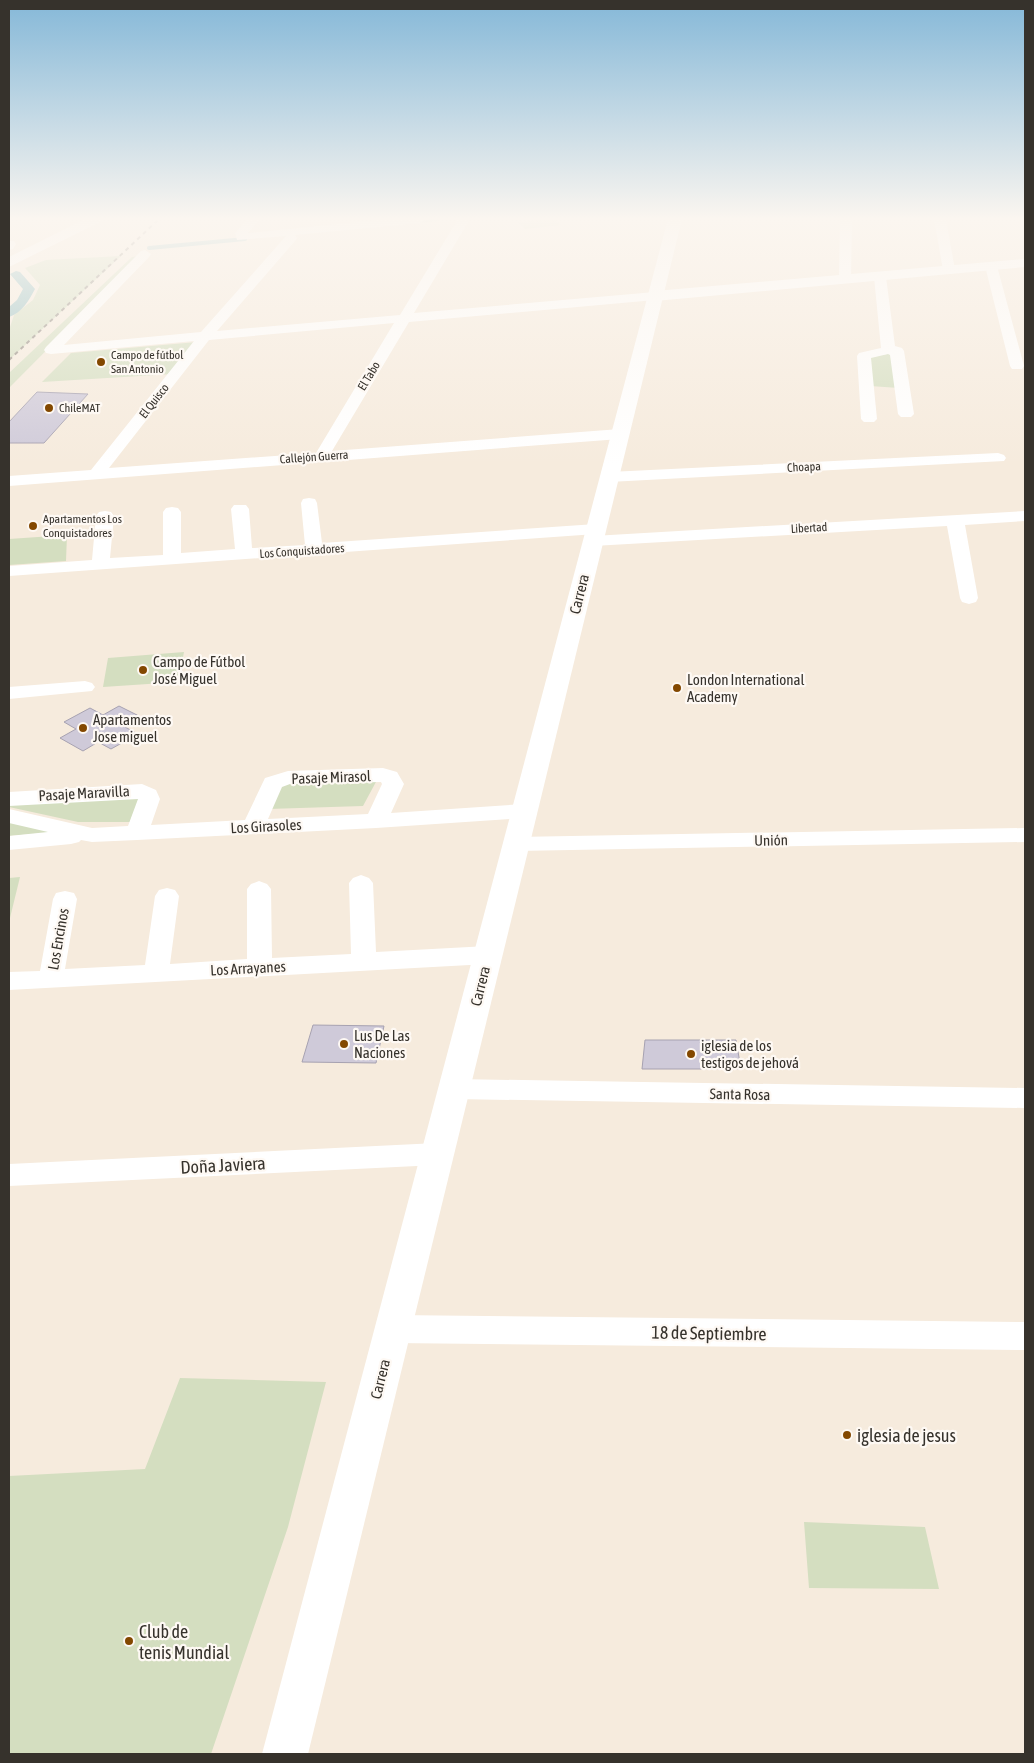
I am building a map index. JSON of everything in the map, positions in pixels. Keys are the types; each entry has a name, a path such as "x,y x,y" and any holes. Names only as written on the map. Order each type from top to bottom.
{"main road":[{"name":"Carrera","path":"285,1754 654,301"}],"street":[{"path":"99,301 51,350 597,301"},
{"name":"El Quisco","path":"96,474 236,301"},
{"name":"El Tabo","path":"320,456 415,301"},
{"path":"883,301 888,350"},
{"path":"1001,301 1018,366"},
{"path":"869,419 864,356 888,350 897,351 906,414"},
{"name":"Callejón Guerra","path":"9,481 620,434"},
{"name":"Choapa","path":"609,476 998,458"},
{"path":"309,503 314,550"},
{"path":"240,509 244,556"},
{"path":"172,512 172,560"},
{"path":"102,564 105,516"},
{"name":"Libertad","path":"594,535 1025,516"},
{"path":"955,520 969,598"},
{"name":"Los Conquistadores","path":"9,571 314,550 594,535"},
{"path":"9,693 85,687"},
{"name":"Pasaje Mirasol","path":"253,826 273,783 288,778 383,775 389,777 393,784 376,821"},
{"name":"Pasaje Maravilla","path":"9,799 142,791 148,795 149,799 137,832"},
{"name":"Los Girasoles","path":"9,816 92,835 376,821 524,811"},
{"path":"9,843 92,835"},
{"name":"Unión","path":"516,844 1025,835"},
{"path":"361,883 364,962"},
{"path":"259,889 260,967"},
{"path":"156,973 166,896"},
{"name":"Los Encinos","path":"51,978 65,899"},
{"name":"Los Arrayanes","path":"9,981 488,955"},
{"name":"Santa Rosa","path":"454,1089 1025,1098"},
{"name":"Doña Javiera","path":"9,1175 437,1154"},
{"name":"18 de Septiembre","path":"393,1329 1025,1336"}],"green space":[{"path":"31,301 72,301 9,360 9,330 14,315"},
{"path":"85,301 95,301 9,388 9,373"},
{"path":"197,342 173,374 42,382 71,353"},
{"path":"894,353 899,388 870,386 867,357"},
{"path":"67,535 66,561 9,565 9,539"},
{"name":"Campo de Fútbol José Miguel","path":"184,652 178,682 103,687 108,658"},
{"path":"377,780 363,806 268,809 280,783"},
{"path":"140,796 130,822 78,822 9,807 9,801"},
{"path":"9,821 58,832 9,836"},
{"path":"20,877 9,922 9,878"},
{"name":"Club de tenis Mundial","path":"180,1378 326,1382 288,1527 211,1754 9,1754 9,1476 145,1469"},
{"path":"804,1522 925,1527 939,1589 809,1588"}],"building":[{"name":"ChileMAT","path":"37,392 88,394 44,443 9,443 9,422"},
{"name":"Apartamentos Jose miguel","path":"119,706 141,717 125,727 138,734 111,749 98,742 83,751 60,738 76,729 64,722 90,708 103,715"},
{"name":"Lus De Las Naciones","path":"313,1025 384,1026 376,1063 302,1062"},
{"name":"iglesia de los testigos de jehová","path":"645,1040 736,1040 741,1069 642,1069"}],"waterway":[{"path":"9,313 22,301"}],"railway":[{"path":"9,360 71,301"}],"place":[{"name":"Campo de fútbol San Antonio","path":"101,362"},
{"name":"ChileMAT","path":"49,408"},
{"name":"Apartamentos Los Conquistadores","path":"33,526"},
{"name":"Campo de Fútbol José Miguel","path":"143,670"},
{"name":"London International Academy","path":"677,688"},
{"name":"Apartamentos Jose miguel","path":"83,728"},
{"name":"Lus De Las Naciones","path":"344,1044"},
{"name":"iglesia de los testigos de jehová","path":"691,1054"},
{"name":"iglesia de jesus","path":"847,1435"},
{"name":"Club de tenis Mundial","path":"129,1641"}]}
